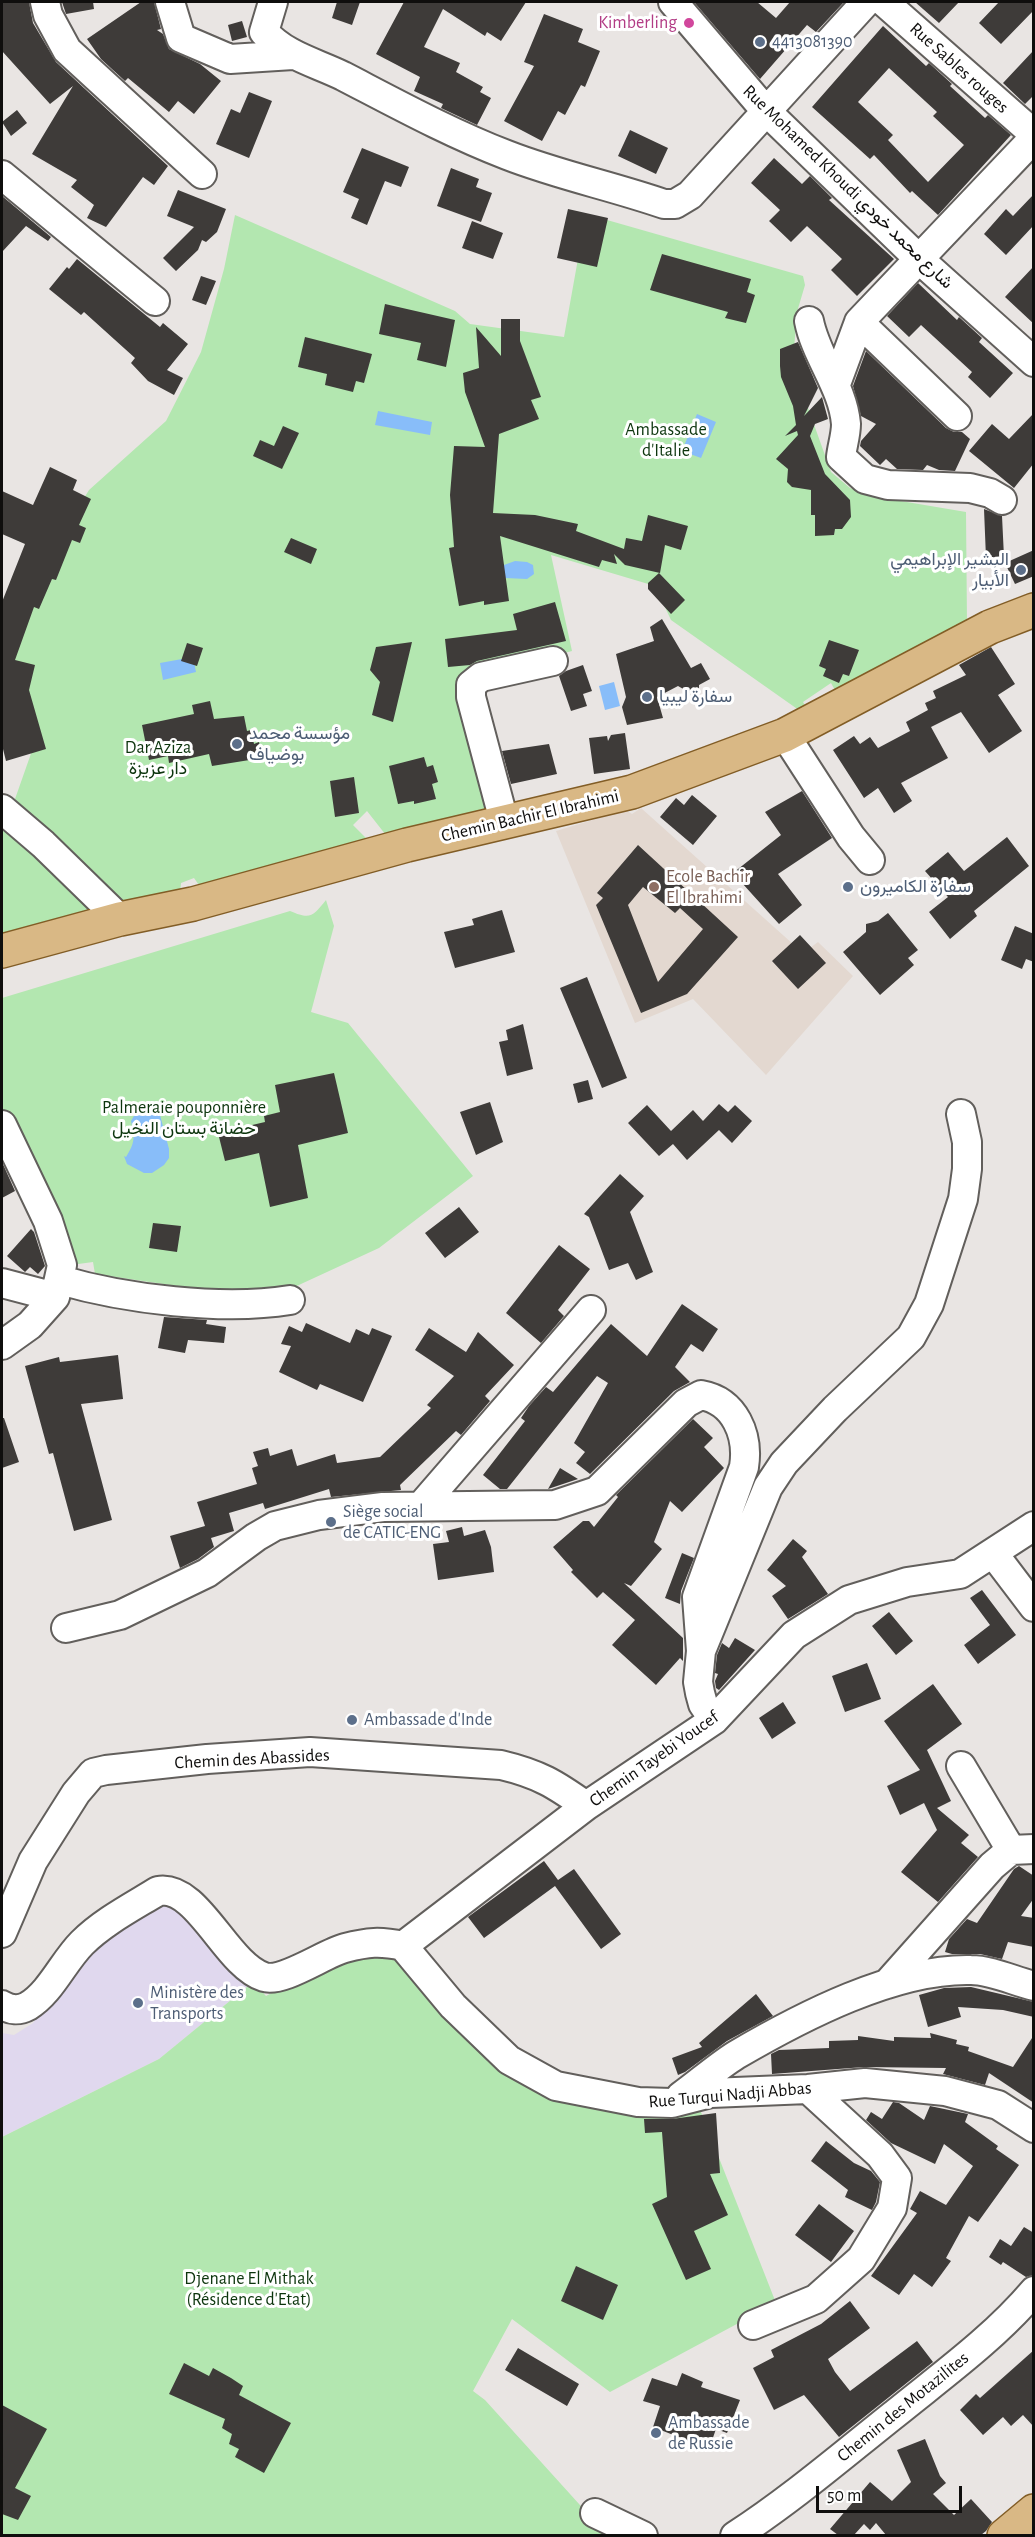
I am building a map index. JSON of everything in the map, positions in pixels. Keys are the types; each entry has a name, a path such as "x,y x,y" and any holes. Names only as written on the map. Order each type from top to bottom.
{"main road":[{"name":"Chemin Bachir El Ibrahimi","path":"2,951 120,919 193,904 504,821 621,795 786,735 990,627 1034,610"},
{"path":"1004,2535 1034,2511"}],"street":[{"path":"45,2 48,15 67,50 202,174"},
{"path":"170,2 181,38 230,59 293,55"},
{"path":"273,2 264,32 273,42 293,55 324,67 410,112 508,155 664,204 675,204 690,195 765,110 866,2"},
{"name":"Rue Mohamed Khoudi شارع محمد خودي","path":"673,2 765,110 920,260 1034,362"},
{"name":"Rue Sables rouges","path":"884,2 1034,136"},
{"path":"836,384 859,322 920,260 1034,136"},
{"path":"2,175 155,301"},
{"path":"809,321 811,334 836,384 846,425 841,457 866,478 888,485 970,488 990,493 1002,500"},
{"path":"859,322 957,416"},
{"path":"504,821 471,698 471,685 481,677 553,661"},
{"path":"786,735 851,837 870,860"},
{"path":"2,809 43,844 120,919"},
{"path":"700,1651 768,1487 784,1463 911,1337 929,1304 963,1199 967,1142 961,1114"},
{"path":"2,1125 48,1221 62,1265 57,1288 30,1325 2,1345"},
{"path":"2,1283 215,1304 270,1304 291,1300"},
{"path":"422,1505 591,1310"},
{"path":"66,1628 120,1615 207,1573 256,1537 276,1526 329,1514 382,1507 555,1505 577,1499 597,1491 694,1397 701,1395 719,1401 727,1407 741,1427 746,1453 744,1467 697,1597 700,1651 698,1682 703,1704 714,1720"},
{"name":"Chemin Tayebi Youcef","path":"403,1946 586,1806 714,1720 794,1635 849,1600 907,1582 960,1574 1034,1526"},
{"path":"993,1553 1034,1607"},
{"name":"Chemin des Abassides","path":"2,1933 33,1861 76,1793 93,1773 106,1770 207,1759 310,1752 501,1766 530,1772 552,1782 586,1806"},
{"path":"887,1984 992,1866 1022,1850 961,1766"},
{"path":"2,2005 15,2010 27,2007 48,1986 80,1945 97,1929 158,1891 164,1890 182,1896 246,1966 265,1978 280,1976 343,1948 380,1941 403,1946"},
{"name":"Rue Turqui Nadji Abbas","path":"403,1946 453,2006 509,2060 556,2086 638,2102 672,2103 711,2093 808,2089 865,2083 945,2091 998,2105 1034,2128"},
{"path":"672,2103 735,2056 806,2018 887,1984 927,1973 974,1970 1034,1986"},
{"path":"753,2325 816,2299 861,2259 892,2208 897,2178 880,2155 808,2089"},
{"name":"Chemin des Motazilites","path":"735,2535 774,2510 947,2372 1008,2322 1034,2291"},
{"path":"596,2513 643,2535"}],"shaded area":[{"name":"Ecole Bachir El Ibrahimi","path":"641,808 803,953 818,942 853,976 766,1075 693,999 635,1023 556,831 626,810 632,814"},
{"name":"Ministère des Transports","path":"177,1903 253,1982 159,2059 2,2137 2,2033 14,2035 33,2023 81,1959 141,1918 163,1906"}],"green space":[{"path":"586,214 803,276 805,285 797,312 794,349 807,405 831,472 850,488 883,498 966,512 967,624 836,692 831,683 803,702 808,711 803,713 671,620 655,586 551,555 572,651 460,680 494,816 389,839 367,811 353,825 367,839 201,888 194,878 181,883 180,894 126,911 15,799 34,745 8,663 67,526 89,490 166,421 201,352 224,269 235,215 455,311 470,324 564,337"},
{"path":"2,826 93,900 87,919 2,943"},
{"name":"Palmeraie pouponnière حضانة بستان النخيل","path":"326,900 334,926 311,1012 348,1023 473,1176 379,1248 275,1296 225,1293 95,1274 93,1262 71,1265 2,1123 2,998 290,911 311,915"},
{"name":"Djenane El Mithak (Résidence d'Etat)","path":"361,1954 397,1954 517,2073 699,2107 776,2303 610,2392 512,2319 473,2391 485,2400 589,2515 626,2535 2,2536 2,2137 159,2059 253,1982 266,1996 325,1965"}],"water":[{"path":"378,411 432,422 430,435 375,425"},
{"path":"697,414 716,422 701,458 682,451"},
{"path":"515,561 533,565 534,574 527,579 505,578 501,569 504,565"},
{"path":"193,657 196,672 163,680 160,663"},
{"path":"614,682 620,706 605,710 599,686"},
{"path":"156,1111 160,1115 169,1149 169,1158 164,1165 152,1173 144,1173 127,1164 124,1156 126,1157 133,1144 131,1121 134,1116"}],"building":[{"path":"2,2 29,2 33,23 56,62 168,166 154,185 143,177 106,227 87,218 94,205 71,187 77,180 32,154 73,86 50,104 2,51"},
{"path":"62,2 93,2 94,9 66,14"},
{"path":"141,2 154,2 161,29 157,30 163,34 169,49 200,64 221,81 194,114 178,101 169,112 128,78 125,81 101,59 87,39"},
{"path":"337,2 360,2 352,25 332,18"},
{"path":"404,2 526,2 501,41 487,32 485,36 443,9 424,47 460,63 456,72 483,87 480,92 491,98 477,125 441,108 443,104 414,91 420,77 376,54"},
{"path":"694,2 757,2 776,18 790,2 844,2 816,32 807,25 760,79"},
{"path":"915,2 959,2 939,23"},
{"path":"999,2 1034,2 1034,10 1001,44 979,23"},
{"path":"544,14 583,29 578,42 600,51 585,87 581,85 565,115 558,111 542,141 504,121 534,66 524,62"},
{"path":"242,21 247,37 232,41 228,25"},
{"path":"883,26 926,66 929,63 985,118 988,115 1011,135 938,215 912,191 910,193 874,155 870,159 812,107","holes":["889,68 937,112 933,116 964,145 928,182 888,140 893,135 858,102"]},
{"path":"1034,50 1034,95 1025,104 1003,83"},
{"path":"249,92 272,101 249,158 216,144 231,109 240,113"},
{"path":"17,110 27,123 11,136 2,122"},
{"path":"630,130 668,148 656,174 618,156"},
{"path":"362,148 409,167 401,187 385,181 367,225 351,218 359,199 343,192"},
{"path":"774,158 802,184 810,176 832,198 829,200 894,259 857,296 831,270 842,259 807,226 791,242 769,221 780,210 751,183"},
{"path":"451,168 479,179 476,187 492,193 481,222 437,206"},
{"path":"178,190 226,209 217,232 206,242 202,240 198,250 176,271 163,258 194,227 167,216"},
{"path":"1034,194 1034,225 1006,255 984,234 1006,209 1013,216"},
{"path":"2,196 51,237 48,241 26,226 2,252"},
{"path":"568,209 608,218 597,267 557,258"},
{"path":"472,221 503,233 493,259 462,248"},
{"path":"662,254 751,279 747,292 755,295 746,323 725,318 728,312 650,290"},
{"path":"77,259 160,327 163,323 188,344 167,370 183,378 174,395 148,381 131,363 135,358 84,312 81,315 49,289 67,267 69,269"},
{"path":"1034,266 1034,324 1005,297"},
{"path":"201,276 216,281 206,305 192,300"},
{"path":"918,283 957,320 959,317 982,338 979,342 1013,373 990,398 968,377 972,372 921,325 909,337 887,316"},
{"path":"385,304 455,320 446,367 417,360 421,343 379,334"},
{"path":"501,319 520,319 520,341 541,397 531,400 539,419 499,434 493,513 535,515 578,524 576,531 624,549 626,538 642,541 648,515 688,526 681,550 665,545 660,573 625,565 614,554 617,564 602,560 599,567 500,536 509,601 484,605 484,601 459,606 449,548 454,547 450,495 454,446 485,447 465,392 463,373 479,368 476,327 501,356"},
{"path":"305,337 372,354 364,383 356,381 353,392 325,385 327,374 298,367"},
{"path":"798,342 818,388 804,416 822,397 828,419 815,424 810,436 825,474 850,500 851,517 842,529 835,529 834,535 815,536 815,515 811,515 811,490 792,487 787,482 788,469 776,459 798,435 797,431 785,436 796,425 793,406 781,377 780,349"},
{"path":"866,351 946,428 954,432 962,432 970,439 955,471 939,470 927,465 923,470 897,469 886,459 880,465 860,446 861,441 876,424 861,416 853,386"},
{"path":"1034,413 1034,463 1014,488 969,451 992,424 1009,439"},
{"path":"283,426 299,433 282,469 253,456 260,440 274,446"},
{"path":"50,467 77,480 73,490 91,499 79,525 86,528 80,543 72,540 56,580 52,579 39,609 34,607 15,660 35,665 29,690 46,749 6,761 2,745 2,602 25,544 2,534 2,491 33,505"},
{"path":"984,509 1002,516 1004,557 986,558"},
{"path":"291,538 317,549 311,564 284,552"},
{"name":"البشير الإبراهيمي الأبيار","path":"1034,550 1034,576 1015,584 1005,563"},
{"path":"659,573 685,600 671,614 648,589 648,583"},
{"path":"555,602 566,641 477,661 470,665 448,667 445,639 517,630 513,614"},
{"path":"662,619 691,668 701,663 710,679 699,685 699,698 678,686 657,697 663,718 627,725 622,707 626,697 616,654 654,641 650,627"},
{"path":"829,640 859,650 849,676 843,674 839,683 823,676 826,669 819,666"},
{"path":"412,642 393,722 372,715 380,682 370,670 376,647"},
{"path":"187,643 203,648 197,666 181,661"},
{"path":"991,647 1015,684 998,695 1022,731 989,753 961,712 931,727 948,758 901,783 912,801 894,813 878,788 864,798 833,750 854,736 860,744 870,737 878,748 910,731 906,722 928,710 925,703 936,698 933,691 966,675 959,665"},
{"path":"583,665 592,691 583,694 587,706 571,711 559,676"},
{"path":"210,701 214,719 244,716 247,731 251,730 254,744 259,742 262,758 212,766 209,754 169,763 168,756 149,760 142,725 194,714 192,705"},
{"path":"625,733 630,769 594,774 589,738 607,736 608,741 611,735"},
{"path":"549,744 557,774 511,784 502,751"},
{"path":"424,757 427,767 433,765 438,782 432,784 436,799 414,804 414,801 398,804 389,766"},
{"path":"354,777 359,813 335,817 330,781"},
{"path":"802,791 832,838 778,874 802,905 779,924 733,873 781,835 765,812"},
{"path":"692,795 717,816 693,845 660,817 676,798 684,805"},
{"path":"1007,837 1029,866 974,911 977,916 950,939 929,912 948,897 925,871 948,852 964,871"},
{"path":"638,845 738,937 687,994 641,1013 596,905 603,898 597,893","holes":["643,887 675,913 680,908 703,929 658,982 628,905"]},
{"path":"502,910 515,952 455,968 444,932 474,925 472,919"},
{"path":"888,913 918,950 908,958 914,965 880,995 843,952 866,932 866,924 878,921"},
{"path":"1015,926 1034,934 1034,962 1026,959 1022,969 1001,960"},
{"path":"800,935 826,963 798,989 772,961"},
{"path":"587,977 627,1078 602,1088 560,988"},
{"path":"523,1024 533,1069 507,1076 499,1042 508,1040 506,1030"},
{"path":"334,1073 348,1133 298,1145 308,1198 270,1207 259,1153 225,1161 218,1133 265,1122 264,1116 280,1112 275,1085"},
{"path":"588,1080 593,1099 578,1103 573,1084"},
{"path":"490,1102 503,1142 476,1155 460,1112"},
{"path":"719,1104 728,1112 735,1105 752,1121 732,1143 719,1130 687,1160 673,1144 659,1156 628,1123 647,1105 671,1131 693,1110 703,1121"},
{"path":"2,1162 15,1191 2,1198"},
{"path":"620,1174 644,1196 630,1212 653,1272 636,1280 628,1263 609,1270 589,1217 584,1214"},
{"path":"459,1207 479,1232 445,1258 425,1233"},
{"path":"153,1223 181,1226 177,1252 149,1248"},
{"path":"31,1229 45,1266 38,1274 30,1267 25,1272 7,1256"},
{"path":"559,1245 590,1269 558,1310 564,1316 541,1343 506,1313"},
{"path":"682,1304 718,1329 703,1352 691,1344 675,1367 690,1382 674,1391 590,1474 576,1463 585,1452 574,1443 608,1383 597,1376 507,1489 500,1489 483,1475 525,1421 521,1418 529,1406 546,1387 553,1392 611,1324 647,1356"},
{"path":"164,1317 207,1320 206,1324 226,1327 224,1343 188,1340 185,1353 158,1348"},
{"path":"306,1323 350,1343 356,1329 369,1335 372,1328 392,1336 363,1402 320,1384 317,1390 279,1372 291,1346 281,1344 289,1326 302,1332"},
{"path":"429,1328 466,1352 478,1332 514,1365 485,1396 490,1401 461,1435 456,1431 400,1485 401,1490 331,1497 329,1489 265,1509 263,1503 229,1513 234,1531 211,1538 214,1547 198,1559 180,1568 170,1536 205,1526 197,1502 257,1484 252,1468 258,1466 253,1452 268,1448 270,1456 292,1449 297,1466 335,1454 337,1463 380,1457 431,1408 427,1405 454,1376 415,1350"},
{"path":"118,1355 123,1399 81,1404 112,1520 74,1531 53,1453 49,1454 25,1366 59,1357 60,1362"},
{"path":"2,1418 4,1418 19,1462 2,1468"},
{"path":"693,1419 713,1438 704,1447 724,1468 682,1512 670,1501 654,1542 662,1549 631,1586 624,1583 683,1638 683,1661 680,1658 656,1685 612,1645 635,1620 603,1592 597,1598 571,1572 573,1570 553,1547 583,1521 589,1521 594,1527 618,1497 616,1495"},
{"path":"560,1468 578,1479 548,1489"},
{"path":"462,1527 464,1536 485,1530 491,1547 494,1572 438,1580 433,1544 449,1542 446,1531"},
{"path":"793,1539 807,1551 802,1557 828,1594 788,1619 772,1596 786,1586 767,1570"},
{"path":"682,1553 694,1558 681,1591 680,1604 665,1598"},
{"path":"982,1590 1016,1635 978,1664 964,1645 990,1625 970,1598"},
{"path":"889,1612 913,1641 896,1655 872,1626"},
{"path":"735,1638 755,1650 719,1690 716,1688 715,1681 718,1674 715,1673 717,1655 722,1643 729,1648"},
{"path":"867,1663 881,1699 845,1712 832,1676"},
{"path":"933,1684 962,1724 927,1750 951,1801 937,1808 969,1835 961,1843 978,1857 938,1902 901,1872 937,1830 924,1803 900,1815 887,1786 920,1770 884,1721"},
{"path":"783,1702 796,1723 772,1739 759,1718"},
{"path":"544,1861 558,1880 574,1869 621,1934 601,1949 555,1886 484,1938 468,1917"},
{"path":"1019,1866 1034,1876 1034,1898 1021,1916 1034,1918 1034,1947 1008,1942 1002,1959 980,1954 945,1952 949,1939 967,1919 977,1923 1014,1869"},
{"path":"971,1987 1034,2002 1034,2017 1003,2010 958,2007 961,2017 928,2027 919,1995 944,1988"},
{"path":"756,1994 773,2016 727,2041 678,2075 672,2058 702,2047 699,2043"},
{"path":"930,2033 957,2040 956,2044 969,2047 968,2051 1013,2067 1034,2035 1034,2103 989,2073 985,2085 943,2074 946,2068 864,2067 772,2074 771,2054 779,2050 829,2048 829,2041 858,2040 858,2036 894,2041 894,2037 931,2038"},
{"path":"893,2102 899,2103 924,2120 930,2106 968,2114 965,2122 998,2146 996,2149 1019,2165 978,2222 969,2216 946,2258 951,2261 932,2287 914,2274 899,2295 871,2276 917,2213 910,2209 920,2191 946,2205 973,2166 944,2144 935,2164 891,2143 866,2120 871,2112 882,2119"},
{"path":"716,2113 720,2173 710,2174 728,2215 694,2231 711,2269 686,2280 652,2204 667,2197 662,2132 645,2133 644,2119 672,2119"},
{"path":"826,2141 854,2163 871,2171 880,2182 872,2210 845,2197 848,2190 811,2161"},
{"path":"819,2204 854,2231 831,2262 795,2235"},
{"path":"1024,2227 1034,2233 1034,2275 1026,2277 1003,2262 1001,2265 989,2257 1000,2239 1011,2246"},
{"path":"576,2266 618,2285 603,2320 561,2301"},
{"path":"850,2301 870,2328 828,2359 850,2391 917,2341 933,2362 839,2437 804,2395 774,2410 753,2368 774,2357 771,2350 821,2324"},
{"path":"518,2348 579,2384 567,2406 505,2370"},
{"path":"1034,2350 1034,2427 1023,2415 1011,2426 1003,2417 983,2435 960,2410 976,2394 980,2398"},
{"path":"184,2363 209,2376 213,2368 231,2378 243,2386 239,2395 291,2423 264,2473 235,2457 239,2449 229,2444 232,2434 222,2428 225,2419 169,2394"},
{"path":"682,2373 703,2382 701,2387 740,2400 727,2433 716,2429 709,2449 653,2427 660,2406 643,2401 652,2378 677,2386"},
{"path":"2,2405 47,2429 15,2488 31,2496 18,2520 2,2514"},
{"path":"925,2439 940,2476 946,2483 933,2494 954,2515 971,2499 992,2522 986,2531 981,2535 886,2535 876,2523 870,2530 864,2524 854,2535 838,2535 830,2529 870,2482 892,2501 911,2482 897,2450"}],"place":[{"name":"Kimberling","path":"689,23"},
{"name":"4413081390","path":"760,42"},
{"name":"البشير الإبراهيمي الأبيار","path":"1021,570"},
{"name":"سفارة ليبيا","path":"647,697"},
{"name":"مؤسسة محمد بوضياف","path":"237,744"},
{"name":"Ecole Bachir El Ibrahimi","path":"654,887"},
{"name":"سفارة الكاميرون","path":"848,887"},
{"name":"Siège social de CATIC-ENG","path":"331,1522"},
{"name":"Ambassade d'Inde","path":"352,1720"},
{"name":"Ministère des Transports","path":"138,2003"},
{"name":"Ambassade de Russie","path":"656,2433"}],"park label":[{"name":"Ambassade d'Italie","path":"666,440"},
{"name":"Dar Aziza دار عزيزة","path":"158,758"}]}
